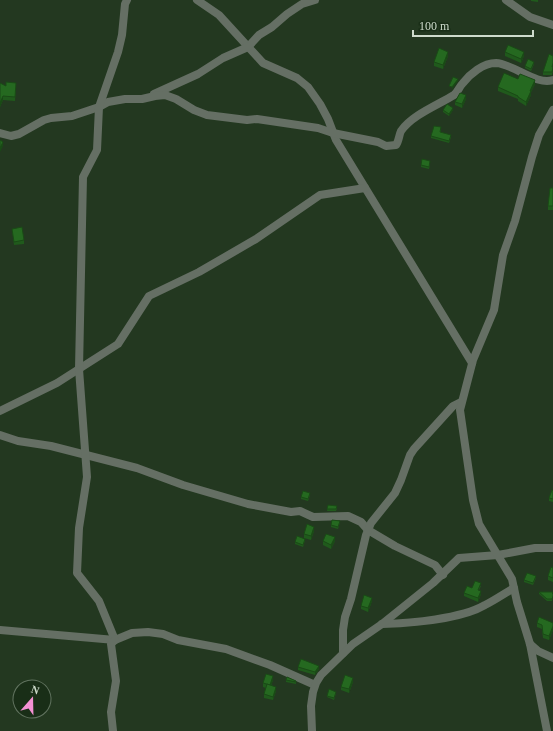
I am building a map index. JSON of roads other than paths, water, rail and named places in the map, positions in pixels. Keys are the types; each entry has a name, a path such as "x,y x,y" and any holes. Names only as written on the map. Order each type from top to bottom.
{"street":[{"path":"115,640 99,601 77,573 79,528 87,477 79,369 83,177 97,150 99,107 118,52 122,35 125,4 127,0"},
{"path":"197,0 219,14 263,63 297,78 308,87 320,104 333,133 472,363"},
{"path":"142,99 198,74 222,58 248,47 259,35 272,28 287,14 302,4 315,0"},
{"path":"506,0 530,18 553,25"},
{"path":"0,133 11,136 19,134 44,120 72,116 99,107 108,102 165,95 176,99 194,110 206,114 247,120 267,120 318,128 333,133 378,142 386,146 396,145 400,139 401,132 411,121 455,94 471,74 481,67 495,63 506,65 542,81 553,80"},
{"path":"547,731 530,644 517,602 512,579 480,524 473,500 460,418 461,402 472,363 494,310 503,255 515,221 532,158 539,135 553,110"},
{"path":"0,411 57,383 118,344 149,296 199,272 256,239 320,194 366,188"},
{"path":"343,653 343,630 345,617 352,599 368,530 371,523 395,492 410,455 414,449 453,406 461,402"},
{"path":"0,435 18,441 51,446 137,468 183,485 248,504 291,512 300,511 313,517 348,516 361,522 368,530 395,546 435,564 443,575"},
{"path":"312,731 311,706 315,685 321,675 353,644 382,624 443,575 459,558 498,555 535,548 553,548"},
{"path":"382,624 411,623 461,614 484,606 514,588"},
{"path":"0,630 115,640 132,633 148,632 163,634 178,640 226,649 270,665 315,685"},
{"path":"113,731 111,712 116,681 112,644 115,640"},
{"path":"530,644 553,658"}]}
